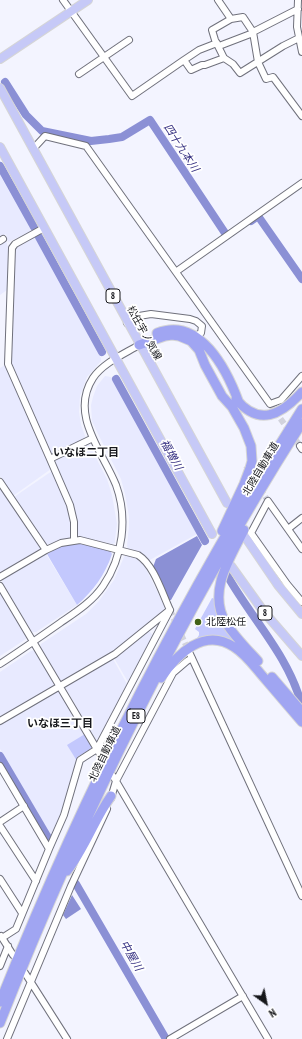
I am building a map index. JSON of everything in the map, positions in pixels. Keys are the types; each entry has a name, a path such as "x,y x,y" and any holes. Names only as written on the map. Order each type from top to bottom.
{"highway":[{"path":"139,345 148,337 170,329 183,330 196,336 203,348 205,365 222,396 235,405 254,414 273,415 289,405 302,392"},
{"path":"139,345 165,336 179,336 191,341 217,358 234,390 235,405 248,438 251,453 250,468 244,484 190,597"},
{"name":"北陸自動車道","path":"0,1002 39,907 90,792 147,678 190,597 302,409"},
{"name":"北陸自動車道","path":"0,1024 57,885 97,795 133,723 189,615 228,545 302,423"},
{"path":"284,452 226,565 220,584 219,599 222,614 230,629 302,712"},
{"path":"97,795 108,778 145,706 165,672 178,656 196,644 211,640 234,646 247,658 302,722"},
{"path":"57,885 76,859 104,806 111,796"}],"main road":[{"path":"0,60 88,0"},
{"name":"松任宇ノ気線","path":"0,88 226,503"},
{"path":"0,147 212,534"},
{"path":"246,538 278,585 302,614"},
{"name":"8","path":"231,566 264,612 302,656"}],"street":[{"path":"63,0 132,96 199,50 253,33 298,9"},
{"path":"218,0 231,19"},
{"path":"298,0 297,27 302,52"},
{"path":"299,38 258,62 240,73 233,64 224,58 212,30 231,19 243,17 253,33 258,62 266,79 273,77 302,116"},
{"path":"79,74 129,40"},
{"path":"184,60 191,70 224,58"},
{"path":"296,108 302,104"},
{"path":"33,149 45,136 86,146 270,404 281,400 302,376"},
{"path":"176,271 302,183"},
{"path":"44,228 15,244 12,248 8,364 70,505 74,522 74,540"},
{"path":"127,323 139,316 151,314 190,319 196,321 202,326 201,333 196,336"},
{"path":"0,664 90,602 112,571 120,550 123,529 120,498 113,478 87,423 85,400 88,389 96,374 116,359 139,345"},
{"path":"50,459 93,438"},
{"path":"0,482 46,550"},
{"path":"302,549 268,501 251,532 287,584 302,602"},
{"path":"288,529 302,518"},
{"path":"0,578 61,542 74,540 85,541 138,555 147,563 170,610"},
{"path":"0,586 101,756"},
{"path":"0,721 115,654 170,610"},
{"path":"12,955 1,936 16,928 64,815 80,760 97,749 170,610"},
{"path":"7,1039 71,886 107,809 114,778 173,674 191,656 300,887 302,896"},
{"path":"0,766 49,849"},
{"path":"114,778 268,1039"},
{"path":"0,822 24,806"},
{"path":"0,826 36,881"},
{"path":"0,879 22,914"},
{"path":"0,966 8,946"},
{"path":"25,973 67,1039"},
{"path":"171,1038 243,996"}],"shaded area":[{"path":"0,175 32,231 8,242 6,234 0,238"},
{"path":"35,236 101,358 101,361 87,377 80,396 79,412 81,425 85,436 84,439 54,454 51,453 11,363 14,250 17,246"},
{"path":"6,241 8,247 7,290 0,295 0,245"},
{"path":"5,365 51,469 13,496 0,476 0,368"},
{"path":"105,376 111,377 197,534 148,561 141,554 129,550 127,546 129,516 121,479 92,421 91,405 93,397 97,386"},
{"path":"87,445 90,446 107,479 112,495 117,524 115,543 112,544 79,537 74,506 55,463 56,460"},
{"path":"52,471 68,508 71,536 69,538 46,544 14,497"},
{"path":"0,485 42,547 40,551 0,574"},
{"path":"197,536 202,545 171,600 168,600 153,567 156,559"},
{"path":"73,543 110,551 112,554 106,569 98,582 77,605 47,554 57,548"},
{"path":"46,554 77,605 36,632 32,632 2,583 3,579"},
{"path":"127,555 136,558 144,565 165,607 164,611 111,653 64,681 60,680 40,647 41,644 86,614 99,601 114,580 124,557"},
{"path":"0,591 26,636 26,639 0,656"},
{"path":"212,598 216,599 241,648 196,640 199,632 195,629"},
{"path":"148,630 154,636 128,682 114,658"},
{"path":"36,650 55,683 54,686 0,717 0,672 31,651"},
{"path":"113,659 127,684 98,744 65,687"},
{"path":"56,691 60,692 92,746 91,749 77,758 53,839 0,749 0,725"},
{"path":"85,734 92,746 91,749 77,757 77,761 67,745"},
{"path":"72,895 81,909 66,919 63,915"}],"waterway":[{"name":"四十九本川","path":"5,82 26,115 42,131 91,141 122,137 150,120 225,233"},
{"name":"福増川","path":"0,166 34,227"},
{"name":"四十九本川","path":"251,221 258,216 302,279"},
{"name":"福増川","path":"39,237 102,352"},
{"name":"福増川","path":"116,379 205,541"},
{"name":"福増川","path":"227,575 278,653 295,685 301,703"},
{"name":"中屋川","path":"0,756 50,841"},
{"name":"中屋川","path":"76,884 166,1039"}],"tunnel":[{"path":"270,404 300,446"},
{"path":"246,466 268,501"},
{"path":"170,610 189,652"}],"place":[{"name":"北陸松任","path":"198,622"}],"district":[{"name":"いなほ二丁目","path":"86,453"},
{"name":"いなほ三丁目","path":"60,724"}]}
